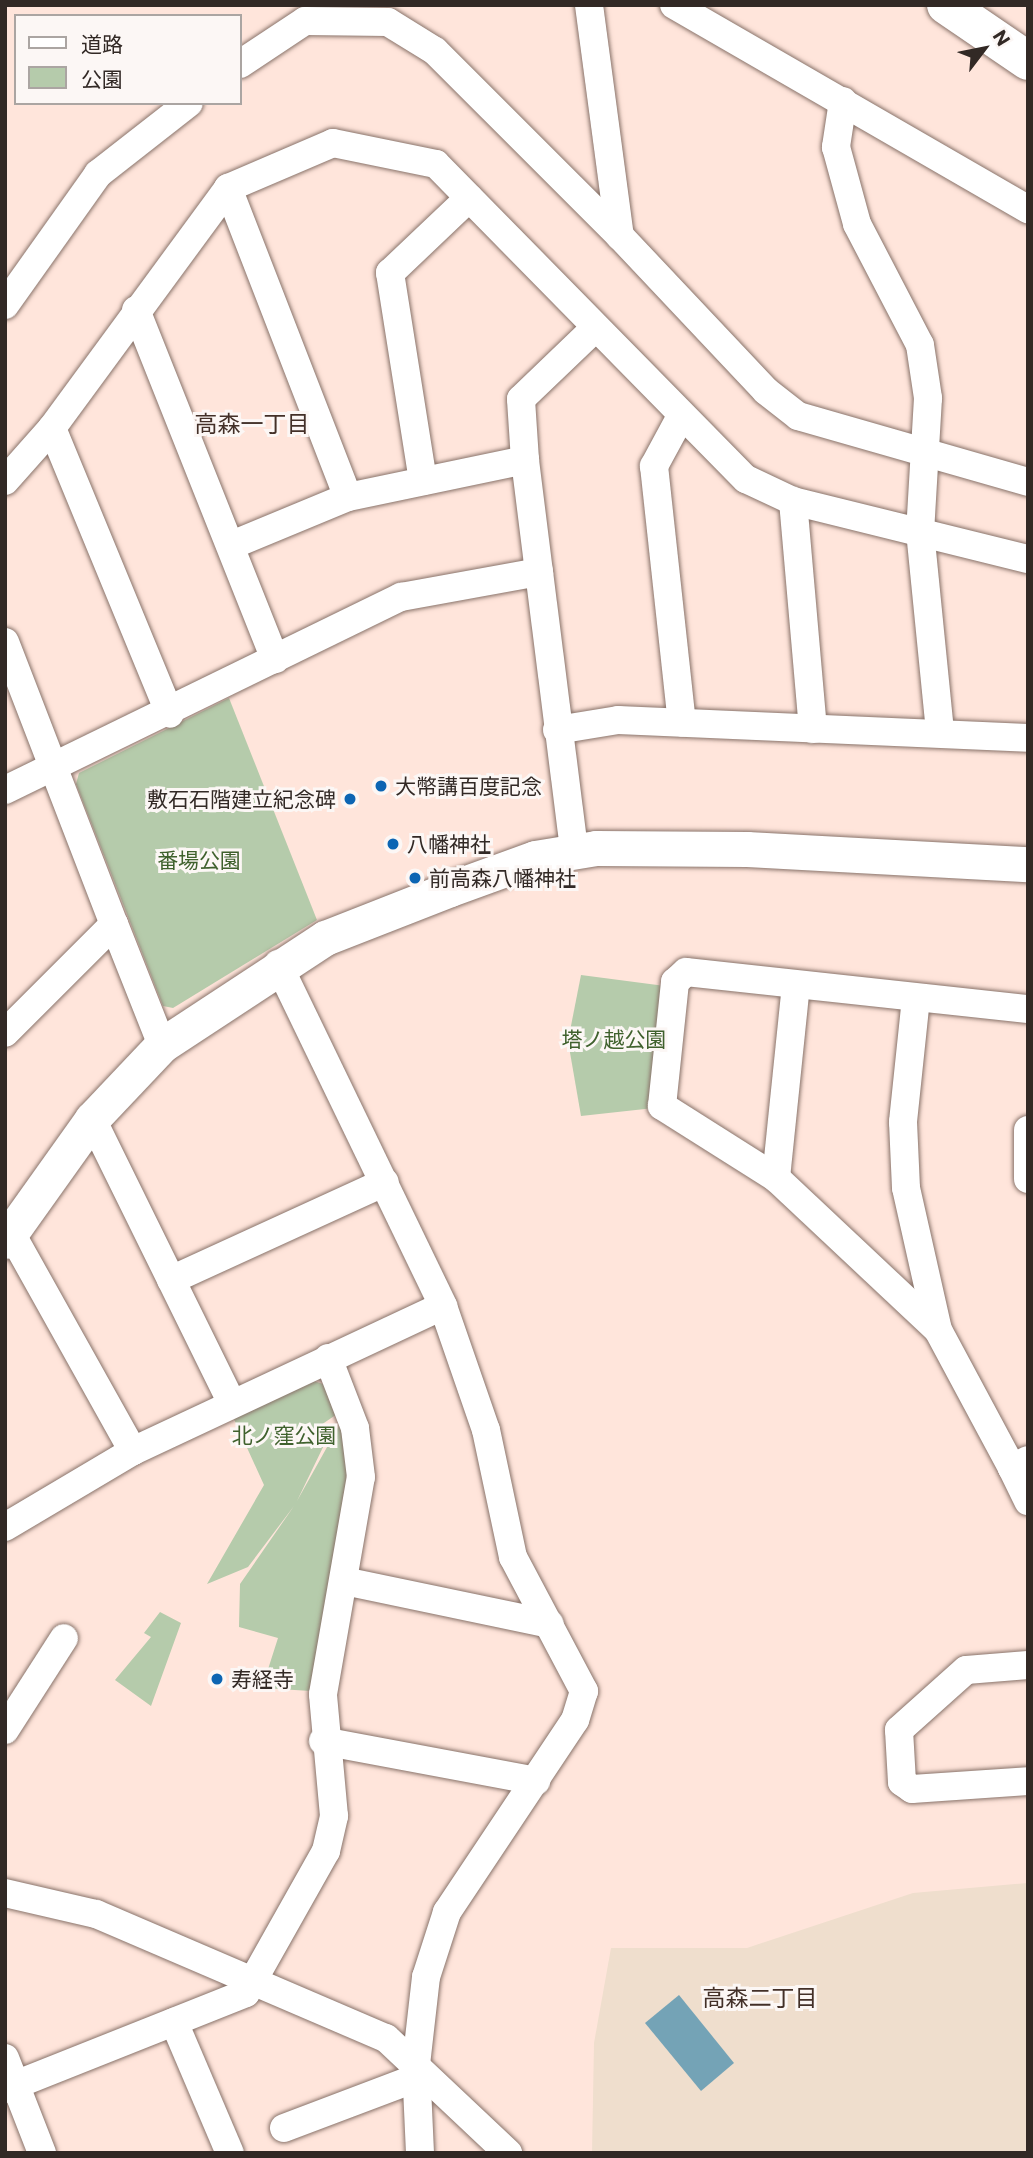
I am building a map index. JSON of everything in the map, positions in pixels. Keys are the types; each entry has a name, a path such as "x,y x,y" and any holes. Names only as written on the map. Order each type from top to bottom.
{"highway":[{"path":"946,5 1028,61"}],"street":[{"path":"589,5 620,236"},
{"path":"674,5 1028,209"},
{"path":"242,63 305,21 388,22 435,51 620,236 766,391 798,416 924,457 1028,482"},
{"path":"843,101 836,147 857,224 920,345 928,398 920,531 940,731"},
{"path":"5,305 98,174 186,105"},
{"path":"5,481 52,428 228,188 333,143 436,164 680,418 746,479 793,501 1028,559"},
{"path":"228,188 348,497"},
{"path":"423,481 390,274 469,198"},
{"path":"136,310 232,545 275,659"},
{"path":"574,851 525,460 521,399 594,329"},
{"path":"680,418 654,466 682,722"},
{"path":"52,428 170,714"},
{"path":"232,545 348,497 525,460"},
{"path":"793,501 813,729"},
{"path":"5,790 56,771 401,597 539,572"},
{"path":"5,642 163,1045"},
{"path":"557,730 618,720 813,729 940,731 1028,738"},
{"path":"133,1451 8,1237 92,1119 163,1045 278,964 362,921 535,858 574,851 662,845 1028,864"},
{"path":"10,1013 114,924"},
{"path":"278,964 443,1306 486,1430 513,1557 584,1691 575,1720 447,1912 426,1977 416,2071 420,2153"},
{"path":"938,1330 776,1178 662,1106 675,982 686,972 1028,1009"},
{"path":"776,1178 796,986"},
{"path":"916,998 903,1122 906,1188 920,1271 938,1330 1020,1464 1028,1501"},
{"path":"92,1119 231,1402"},
{"path":"1028,1130 1028,1179"},
{"path":"171,1280 385,1182"},
{"path":"5,1527 133,1451 231,1402 443,1306"},
{"path":"10,2087 246,1993 326,1851 334,1815 323,1741 330,1640 344,1581 361,1477 355,1428 328,1358"},
{"path":"344,1581 550,1623"},
{"path":"5,1730 50,1647"},
{"path":"1028,1665 966,1670 899,1730 902,1782 912,1789 1028,1781"},
{"path":"323,1741 536,1781"},
{"path":"5,1893 96,1914 255,1978 386,2038 416,2071 509,2153"},
{"path":"174,2022 229,2153"},
{"path":"5,2058 10,2087 42,2153"},
{"path":"284,2128 416,2071"}],"shaded area":[{"path":"1028,1883 1028,2153 592,2153 594,2043 611,1948 747,1948 913,1893"}],"green space":[{"name":"番場公園","path":"229,698 317,920 173,1008 163,1006 76,784 79,773"},
{"name":"塔ノ越公園","path":"581,975 665,986 654,1108 581,1116 568,1041"},
{"name":"北ノ窪公園","path":"311,1380 326,1385 340,1412 321,1425 326,1441 297,1501 341,1422 351,1452 311,1691 262,1688 278,1638 239,1627 240,1584 294,1506 248,1567 207,1584 264,1485 233,1417"},
{"path":"160,1612 181,1623 151,1706 115,1680 151,1637 144,1633"}],"water":[{"path":"679,1995 734,2063 701,2091 645,2023"}],"place":[{"name":"大幣講百度記念","path":"381,786"},
{"name":"敷石石階建立紀念碑","path":"350,799"},
{"name":"八幡神社","path":"393,844"},
{"name":"前高森八幡神社","path":"415,878"},
{"name":"寿経寺","path":"217,1679"}],"district":[{"name":"高森一丁目","path":"252,423"},
{"name":"高森二丁目","path":"760,1997"}]}
